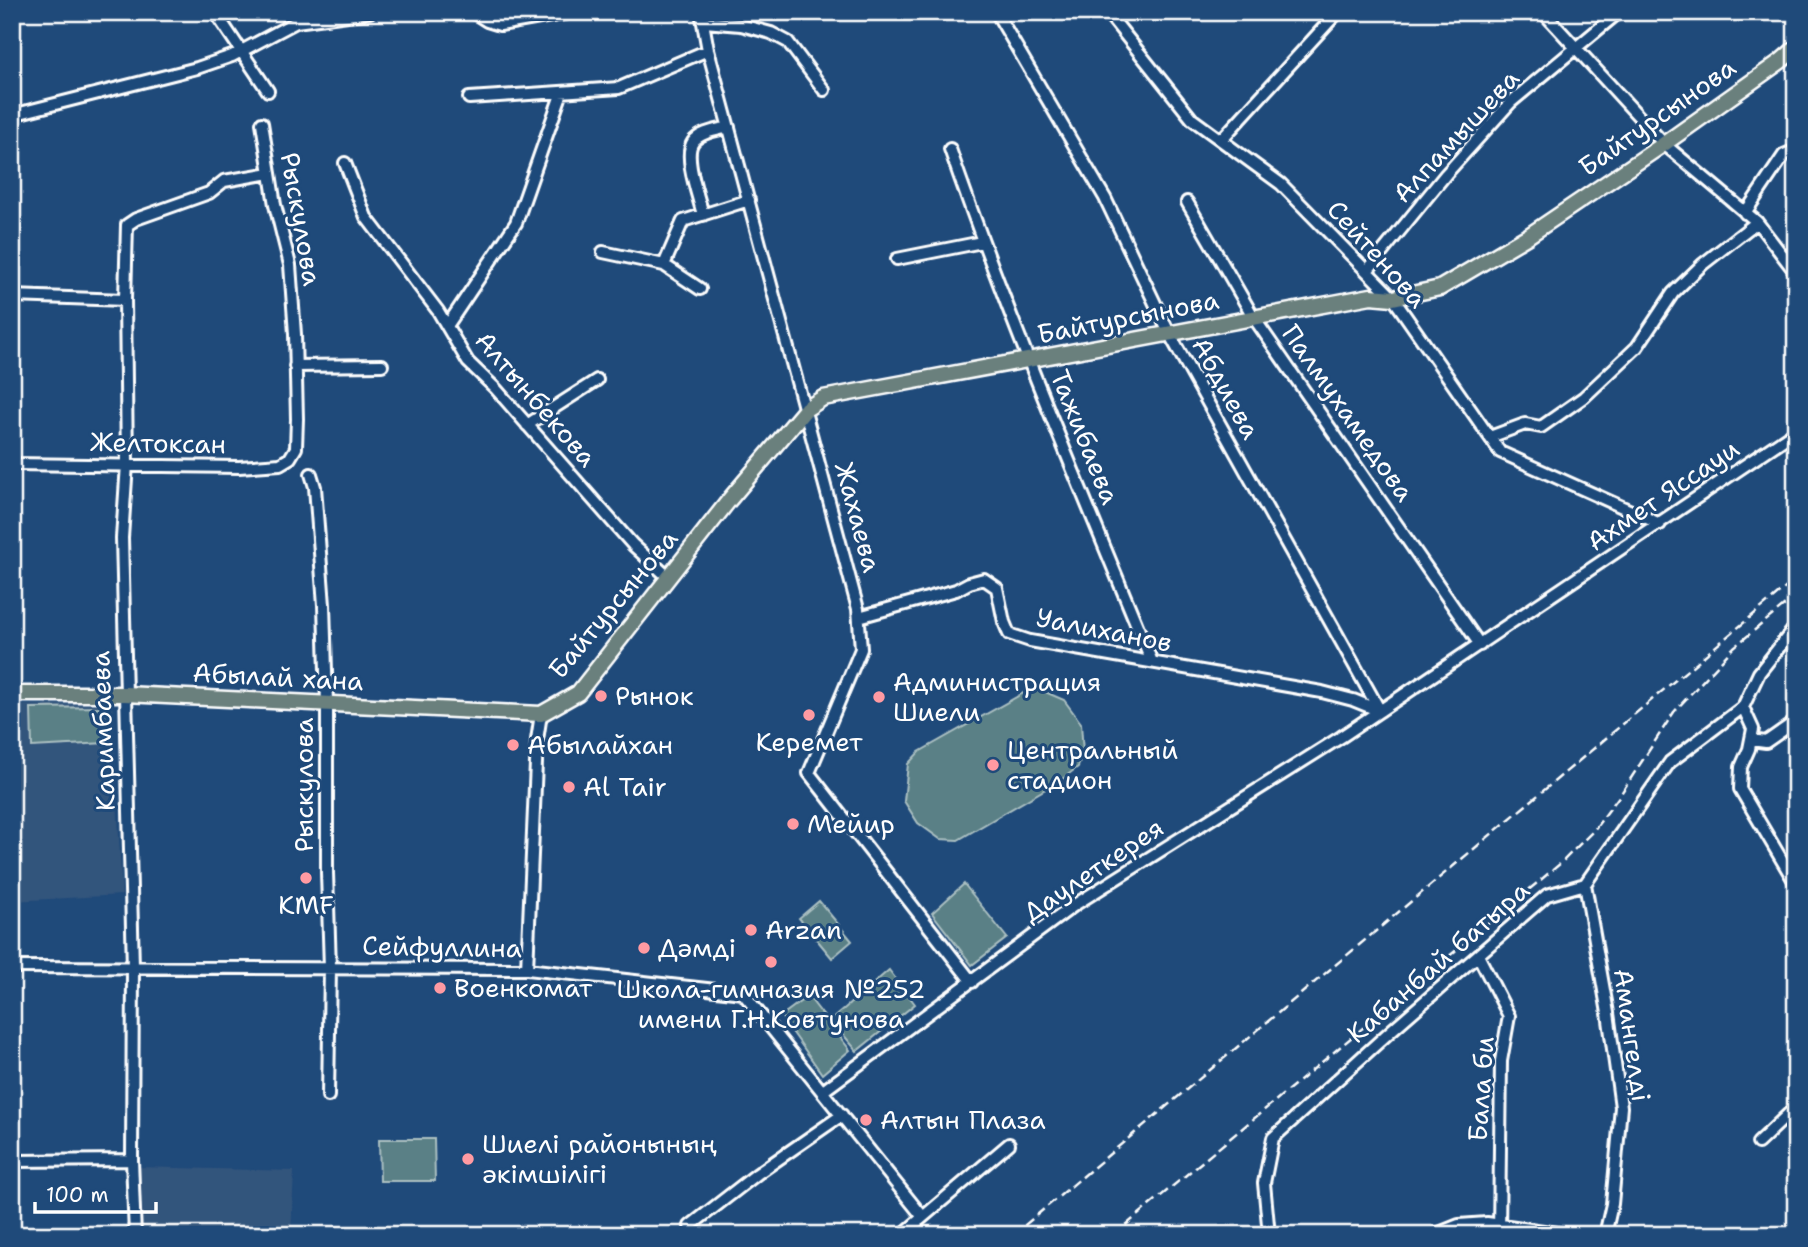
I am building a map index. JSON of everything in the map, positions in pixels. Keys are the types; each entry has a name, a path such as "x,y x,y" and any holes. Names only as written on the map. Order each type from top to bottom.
{"main road":[{"name":"Байтурсынова","path":"541,714 578,693 730,499 806,409 823,398 1371,296 1393,298 1440,288 1528,236 1664,144 1796,48"},
{"name":"Абылай хана","path":"12,694 125,694 541,714"}],"street":[{"path":"215,12 268,91"},
{"path":"12,115 197,68 241,51 296,22 370,12"},
{"path":"473,12 500,25 574,12"},
{"name":"Абдиева","path":"996,12 1105,198 1170,335 1380,711"},
{"path":"1221,140 1338,12"},
{"path":"1543,12 1664,144 1757,222 1796,273"},
{"name":"Алпамышева","path":"1367,271 1446,174 1511,102 1619,12"},
{"name":"Сейтенова","path":"1108,13 1192,119 1281,184 1393,298 1500,452 1660,524"},
{"path":"703,17 771,33 788,42 824,90"},
{"name":"Жахаева","path":"703,17 708,50 806,409 859,617 861,649 809,772 972,982"},
{"path":"470,98 620,88 708,50"},
{"path":"447,327 516,223 562,92"},
{"name":"Рыскулова","path":"262,123 290,265 296,448"},
{"path":"703,215 688,155 693,142 703,134 729,127"},
{"name":"Тажибаева","path":"950,149 982,242 1152,663"},
{"path":"1745,213 1784,155 1796,150"},
{"name":"Алтынбекова","path":"345,163 366,217 438,311 468,362 496,389 634,545 669,578"},
{"name":"Каримбаева","path":"135,1235 132,1160 133,967 122,538 127,464 127,225 136,219 209,194 225,181 270,173"},
{"path":"664,265 682,221 749,200"},
{"name":"Палмухамедова","path":"1187,202 1254,318 1480,645"},
{"path":"1490,437 1525,424 1541,427 1584,397 1637,347 1672,293 1703,264 1757,222"},
{"path":"897,259 982,242"},
{"path":"603,251 664,265 700,289"},
{"path":"12,296 125,299"},
{"path":"295,366 382,365"},
{"path":"527,425 597,380"},
{"name":"Ахмет Яссауи","path":"1555,595 1796,431"},
{"name":"Желтоксан","path":"12,464 239,467 280,464 290,458 296,448"},
{"name":"Рыскулова","path":"311,474 315,487 323,593 327,704 330,968 328,1097"},
{"name":"Уалиханов","path":"859,617 956,590 984,579 997,588 1009,634 1152,663 1322,692 1380,711"},
{"name":"Даулеткерея","path":"823,1091 1076,904 1380,711 1555,595"},
{"path":"1585,884 1670,762 1743,707 1759,673 1796,626"},
{"path":"1743,707 1753,729 1741,766 1740,789 1796,884"},
{"path":"527,969 537,740 541,714"},
{"path":"1751,740 1766,742 1796,721"},
{"name":"Кабанбай батыра","path":"1269,1235 1264,1183 1273,1138 1547,895 1585,884"},
{"name":"Амангелді","path":"1585,884 1608,1013 1621,1107 1612,1204 1605,1235"},
{"name":"Бала би","path":"1478,955 1509,1016 1501,1060 1499,1230"},
{"name":"Сейфуллина","path":"12,967 527,969 743,993 823,1091"},
{"path":"823,1091 923,1217"},
{"path":"1758,1143 1796,1107"},
{"path":"690,1226 757,1174 842,1115"},
{"path":"902,1235 1009,1144"},
{"path":"12,1161 132,1160"},
{"path":"1434,1235 1459,1226 1487,1223 1499,1230 1573,1235"}],"shaded area":[{"path":"112,704 122,895 12,901 12,705"},
{"path":"138,1167 294,1171 291,1235 140,1235"}],"green space":[{"name":"Центральный стадион","path":"1027,691 1043,691 1064,700 1081,723 1083,753 1078,767 1061,780 958,840 940,839 918,823 904,801 908,764 919,752"},
{"path":"104,707 106,743 32,747 31,708"},
{"path":"964,884 1007,938 972,965 932,913"},
{"path":"819,901 852,941 832,958 799,918"},
{"path":"889,970 915,1004 857,1051 831,1020"},
{"path":"808,996 850,1050 822,1074 781,1016"},
{"path":"379,1139 434,1139 435,1181 380,1181"}],"railway":[{"path":"1013,1235 1796,579"},
{"path":"1114,1235 1561,863 1594,830 1674,712 1734,647 1796,596"}],"place":[{"name":"Рынок","path":"601,696"},
{"name":"Администрация Шиели","path":"879,697"},
{"name":"Керемет","path":"809,715"},
{"name":"Абылайхан","path":"513,745"},
{"name":"Центральный стадион","path":"993,765"},
{"name":"Al Tair","path":"569,787"},
{"name":"Мейир","path":"793,824"},
{"name":"KMF","path":"306,878"},
{"name":"Arzan","path":"751,930"},
{"name":"Дәмді","path":"644,948"},
{"name":"Школа-гимназия №252 имени Г.Н.Ковтунова","path":"771,962"},
{"name":"Военкомат","path":"440,988"},
{"name":"Алтын Плаза","path":"866,1120"},
{"name":"Шиелі районының әкімшілігі","path":"468,1159"}]}
